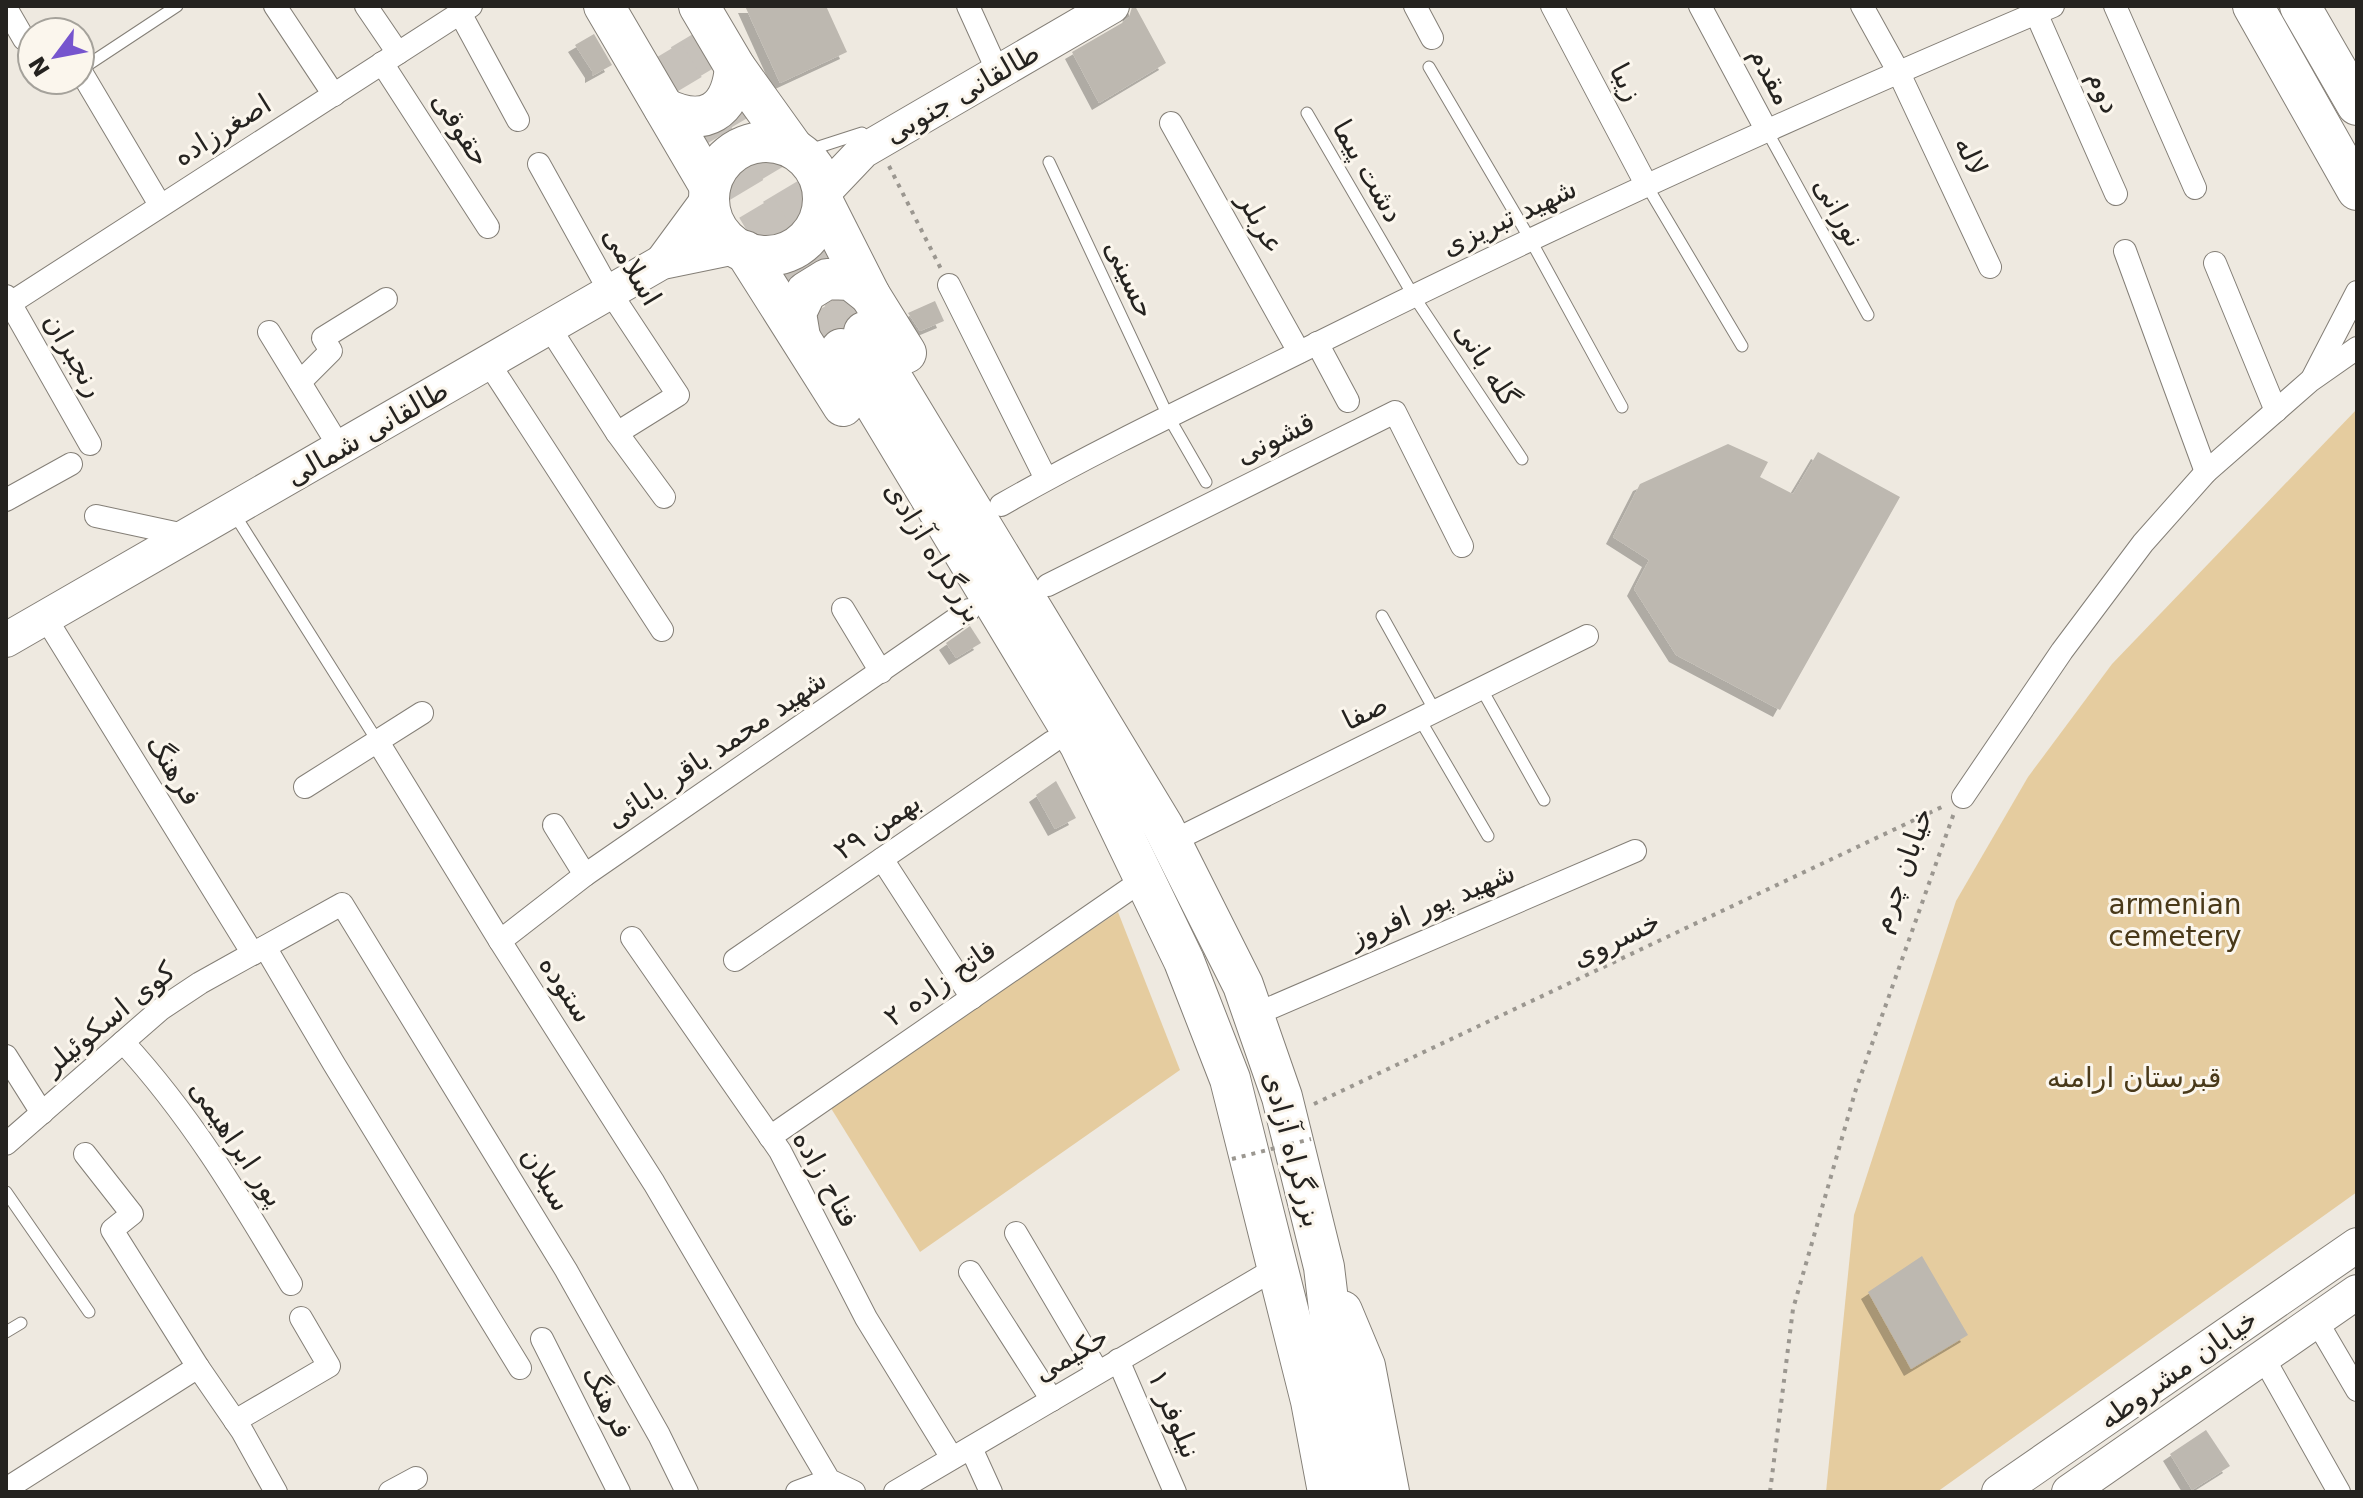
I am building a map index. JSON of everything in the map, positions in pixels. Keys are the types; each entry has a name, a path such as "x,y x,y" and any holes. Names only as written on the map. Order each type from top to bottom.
{"highway":[{"path":"604,6 710,192"},
{"path":"636,6 680,26 735,67 797,150 817,171 823,198 819,223 808,239 792,250 773,256 753,255 740,249 721,234 712,217 712,179 722,162 736,149 755,142 774,142 797,150"},
{"path":"2253,6 2357,190"},
{"path":"2300,6 2357,105"},
{"path":"664,108 683,117 704,116 722,106 733,88 735,67"},
{"name":"بزرگراه آزادی","path":"823,198 858,325 1080,745 1184,961 1230,1079 1311,1401 1328,1492"},
{"name":"بزرگراه آزادی","path":"740,249 800,337 1052,742 1136,864"},
{"path":"800,337 796,313 806,292 827,279 851,280 858,325"},
{"name":"بزرگراه آزادی","path":"858,325 1001,505 1118,701 1167,834"},
{"name":"بزرگراه آزادی","path":"858,325 1167,834 1243,985 1298,1128 1324,1267 1337,1376 1358,1492"},
{"path":"1324,1267 1365,1366 1389,1492"},
{"path":"1291,1320 1289,1407 1304,1492"}],"main road":[{"name":"طالقانی جنوبی","path":"823,198 873,136 993,61 1112,6"},
{"path":"662,262 710,192"},
{"name":"طالقانی شمالی","path":"6,640 662,262 740,249"},
{"name":"خیابان مشروطه","path":"1999,1492 2357,1245"},
{"name":"خیابان مشروطه","path":"2069,1492 2357,1292"}],"street":[{"path":"275,6 334,95"},
{"name":"حقوقی","path":"366,6 390,58 488,227"},
{"path":"968,6 993,61"},
{"path":"1415,6 1432,38"},
{"name":"زیبا","path":"1552,6 1647,186"},
{"name":"مقدم","path":"1700,6 1767,131"},
{"name":"لاله","path":"1862,6 1898,71 1990,267"},
{"path":"2115,6 2195,188"},
{"path":"466,9 518,120"},
{"name":"اصغرزاده","path":"7,302 466,9"},
{"name":"شهید تبریزی","path":"1001,505 1168,416 1530,239 1898,71 2045,10"},
{"name":"دوم","path":"2045,10 2116,194"},
{"path":"95,96 160,205"},
{"name":"عربلر","path":"1171,123 1308,348 1348,401"},
{"name":"اسلامی","path":"539,164 610,292 678,395 617,433"},
{"path":"2125,251 2206,472"},
{"path":"2215,263 2276,411"},
{"path":"949,285 1046,479"},
{"path":"2310,381 2357,292"},
{"path":"300,382 331,351 323,338 386,299"},
{"name":"رنجبران","path":"7,302 90,444"},
{"path":"269,332 340,448"},
{"path":"558,341 617,433 664,497"},
{"path":"2310,381 2357,348"},
{"path":"488,362 662,630"},
{"name":"خیابان چرم","path":"1963,797 2062,651 2143,543 2206,472 2310,381"},
{"name":"قشونی","path":"1048,585 1395,412 1462,546"},
{"path":"6,500 71,464"},
{"path":"96,516 189,536"},
{"path":"843,609 881,672"},
{"name":"شهید محمد باقر بابائی","path":"500,941 585,875 969,610"},
{"name":"فرهنگ","path":"45,617 334,1064 520,1368"},
{"name":"صفا","path":"1167,834 1587,636"},
{"path":"305,787 422,713"},
{"name":"ستوده","path":"378,742 654,1183 829,1480"},
{"name":"۲۹ بهمن","path":"735,960 1052,742"},
{"path":"554,825 585,875"},
{"name":"شهید پور افروز","path":"1254,1015 1635,851"},
{"path":"882,859 972,998"},
{"name":"فاتح زاده ۲","path":"770,1137 972,998 1136,864"},
{"name":"کوی اسکوئیلر","path":"6,1144 161,1009 200,983 342,904"},
{"name":"سبلان","path":"342,904 566,1270 659,1435 687,1492"},
{"name":"فتاح زاده","path":"632,938 780,1151 866,1318 991,1492"},
{"name":"پور ابراهیمی","path":"123,1042 156,1077 201,1137 291,1284"},
{"path":"6,1056 42,1113"},
{"path":"85,1154 132,1214 112,1230 235,1421 276,1492"},
{"path":"1016,1233 1098,1372"},
{"name":"حکیمی","path":"900,1491 1278,1267"},
{"path":"970,1272 1052,1400"},
{"path":"235,1421 329,1366 301,1318"},
{"path":"2316,1320 2357,1390"},
{"name":"فرهنگ","path":"542,1339 619,1492"},
{"path":"2263,1357 2339,1492"},
{"name":"نیلوفر ۱","path":"1118,1360 1175,1492"},
{"path":"6,1489 198,1367"},
{"path":"390,1492 416,1478"},
{"path":"797,1492 829,1480 854,1492"}],"lane":[{"path":"96,59 177,6"},
{"path":"1429,67 1530,239 1622,407"},
{"name":"دشت پیما","path":"1307,113 1413,295"},
{"name":"نورانی","path":"1767,131 1868,315"},
{"path":"797,150 873,136"},
{"name":"حسینی","path":"1049,162 1168,416 1206,482"},
{"path":"1647,186 1742,346"},
{"name":"گله بانی","path":"1413,295 1522,459"},
{"name":"ستوده","path":"232,510 378,742"},
{"path":"1382,616 1488,836"},
{"path":"1480,688 1544,800"},
{"path":"6,1192 89,1312"},
{"path":"6,1332 21,1323"}],"path":[{"path":"873,136 949,285"},
{"name":"خسروی","path":"1232,1159 1963,797"},
{"name":"خیابان چرم","path":"1770,1492 1793,1309 1856,1089 1951,818 1963,797"}],"green space":[{"name":"قبرستان ارامنه","path":"2357,409 2357,1192 1937,1492 1826,1492 1854,1215 1956,901 2028,777 2112,664"},
{"path":"1118,912 1180,1070 920,1252 829,1105"}],"building":[{"path":"745,6 826,6 847,52 780,83"},
{"path":"1135,6 1166,63 1099,103 1072,52 1122,23"},
{"path":"594,34 612,65 592,76 592,71 575,45"},
{"path":"935,301 944,321 920,331 908,313"},
{"path":"1728,444 1768,462 1760,477 1793,494 1818,452 1900,497 1780,710 1676,655 1634,589 1649,560 1613,537 1640,484"},
{"path":"970,626 981,643 956,658 946,643"},
{"path":"1056,781 1076,818 1055,829 1036,795"},
{"path":"1922,1256 1968,1335 1911,1369 1868,1292"},
{"path":"2206,1430 2230,1466 2192,1490 2170,1454"}],"tunnel":[{"path":"688,37 864,332"},
{"path":"664,53 841,349"}],"park label":[{"name":"armenian cemetery","path":"2175,920"}]}
